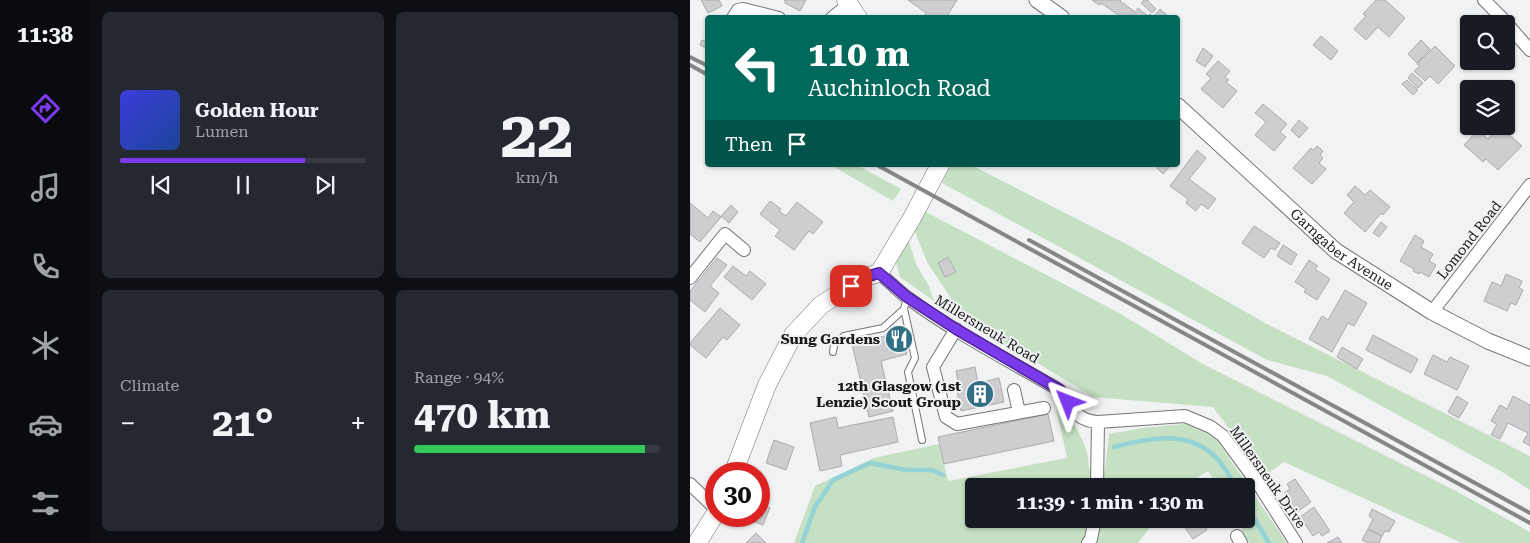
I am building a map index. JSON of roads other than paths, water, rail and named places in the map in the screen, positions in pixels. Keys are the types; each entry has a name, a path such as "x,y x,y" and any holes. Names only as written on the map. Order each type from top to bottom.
{"main road":[{"path":"738,462 767,385 793,335 821,304 866,277 879,273 912,218 939,167"},
{"path":"698,543 707,527"}],"street":[{"path":"1037,0 1058,15"},
{"path":"1484,0 1530,50"},
{"path":"837,15 850,7"},
{"path":"734,9 743,9 767,15"},
{"name":"Garngaber Avenue","path":"1180,108 1336,251 1432,312 1488,341 1530,358"},
{"name":"Lomond Road","path":"1432,312 1530,185"},
{"path":"690,278 725,234 744,250"},
{"name":"Millersneuk Road","path":"879,273 905,303 956,329 1060,390 1077,415 1087,421 1098,422"},
{"path":"956,329 933,367 946,417 957,424 1044,408"},
{"path":"1014,390 1019,412"},
{"name":"Millersneuk Drive","path":"1098,422 1186,416 1211,427 1223,436 1261,488 1296,543"},
{"path":"1097,478 1098,422"},
{"path":"690,484 705,500"},
{"path":"1088,543 1091,539 1093,528"}],"lane":[{"path":"833,352 834,345 844,336 883,328 905,303"},
{"path":"905,303 915,358 908,372 922,440"}],"waterway":[{"path":"1114,447 1144,440 1173,438 1187,441 1200,446 1212,454 1223,466 1230,478"},
{"path":"802,543 815,507 833,480 870,463 906,470 932,470 943,475"},
{"path":"1255,520 1269,543"}],"railway":[{"path":"690,57 705,64"},
{"path":"690,65 705,73"},
{"path":"881,167 1530,523"},
{"path":"1029,240 1530,513"}],"place":[{"name":"Sung Gardens","path":"899,339"},
{"name":"12th Glasgow (1st Lenzie) Scout Group","path":"980,394"}]}
